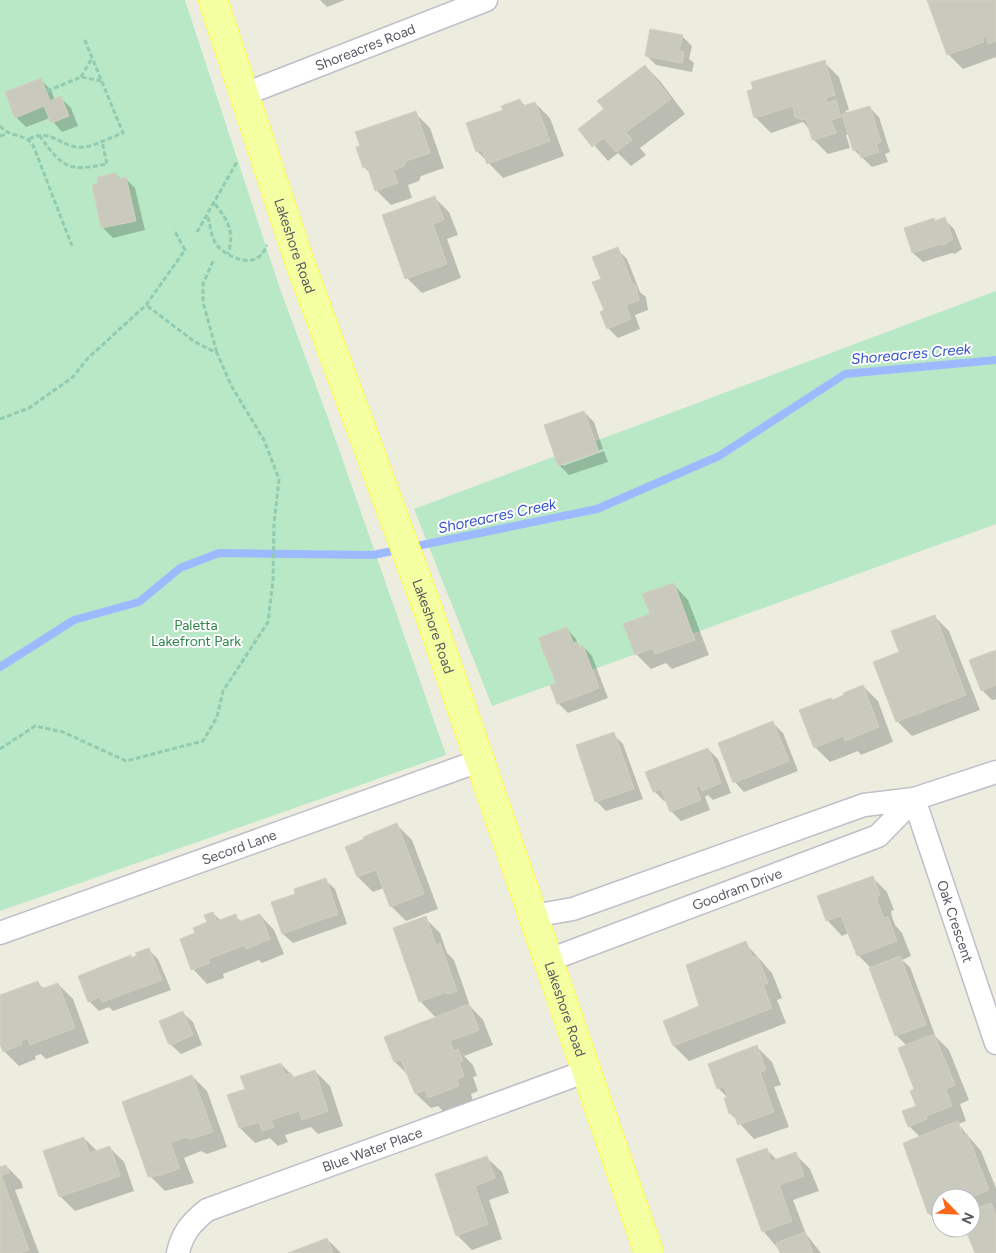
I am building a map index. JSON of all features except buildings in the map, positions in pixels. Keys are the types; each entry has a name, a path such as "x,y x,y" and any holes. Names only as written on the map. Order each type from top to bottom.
{"main road":[{"name":"Lakeshore Road","path":"213,0 290,232 428,610 478,761 549,960 649,1253"}],"street":[{"name":"Shoreacres Road","path":"245,94 486,0"},
{"name":"Secord Lane","path":"0,934 478,761"},
{"name":"Goodram Drive","path":"533,916 573,909 864,805 914,799 996,772"},
{"name":"Goodram Drive","path":"549,960 878,836 914,799"},
{"name":"Oak Crescent","path":"914,799 996,1042"},
{"name":"Blue Water Place","path":"178,1253 181,1238 193,1221 208,1210 587,1071"}],"path":[{"path":"28,139 39,134 65,144 85,147 123,133 84,38"},
{"path":"81,77 92,57"},
{"path":"46,91 81,77 101,81"},
{"path":"0,126 6,134"},
{"path":"0,136 6,134 28,139 34,145 72,246"},
{"path":"39,134 58,160 81,170 108,164 102,141"},
{"path":"197,232 208,217 240,158 259,141"},
{"path":"215,204 224,216 232,233 228,254"},
{"path":"208,217 216,244 228,254 242,260 251,261 260,256 268,244 290,232"},
{"path":"0,419 29,408 73,377 87,359 146,305 185,250 174,230"},
{"path":"0,749 35,726 62,732 126,761 203,741 217,717 223,691 268,622 273,580 274,524 279,479 264,440 232,387 217,353 203,302 203,284 213,261"},
{"path":"146,305 195,342 217,353"}],"green space":[{"name":"Paletta Lakefront Park","path":"0,0 185,0 279,286 329,421 446,755 0,911"},
{"path":"996,291 996,524 492,706 414,509"}],"waterway":[{"name":"Shoreacres Creek","path":"0,667 74,620 139,602 180,568 219,553 373,555 597,509 719,456 845,374 996,360"}]}
